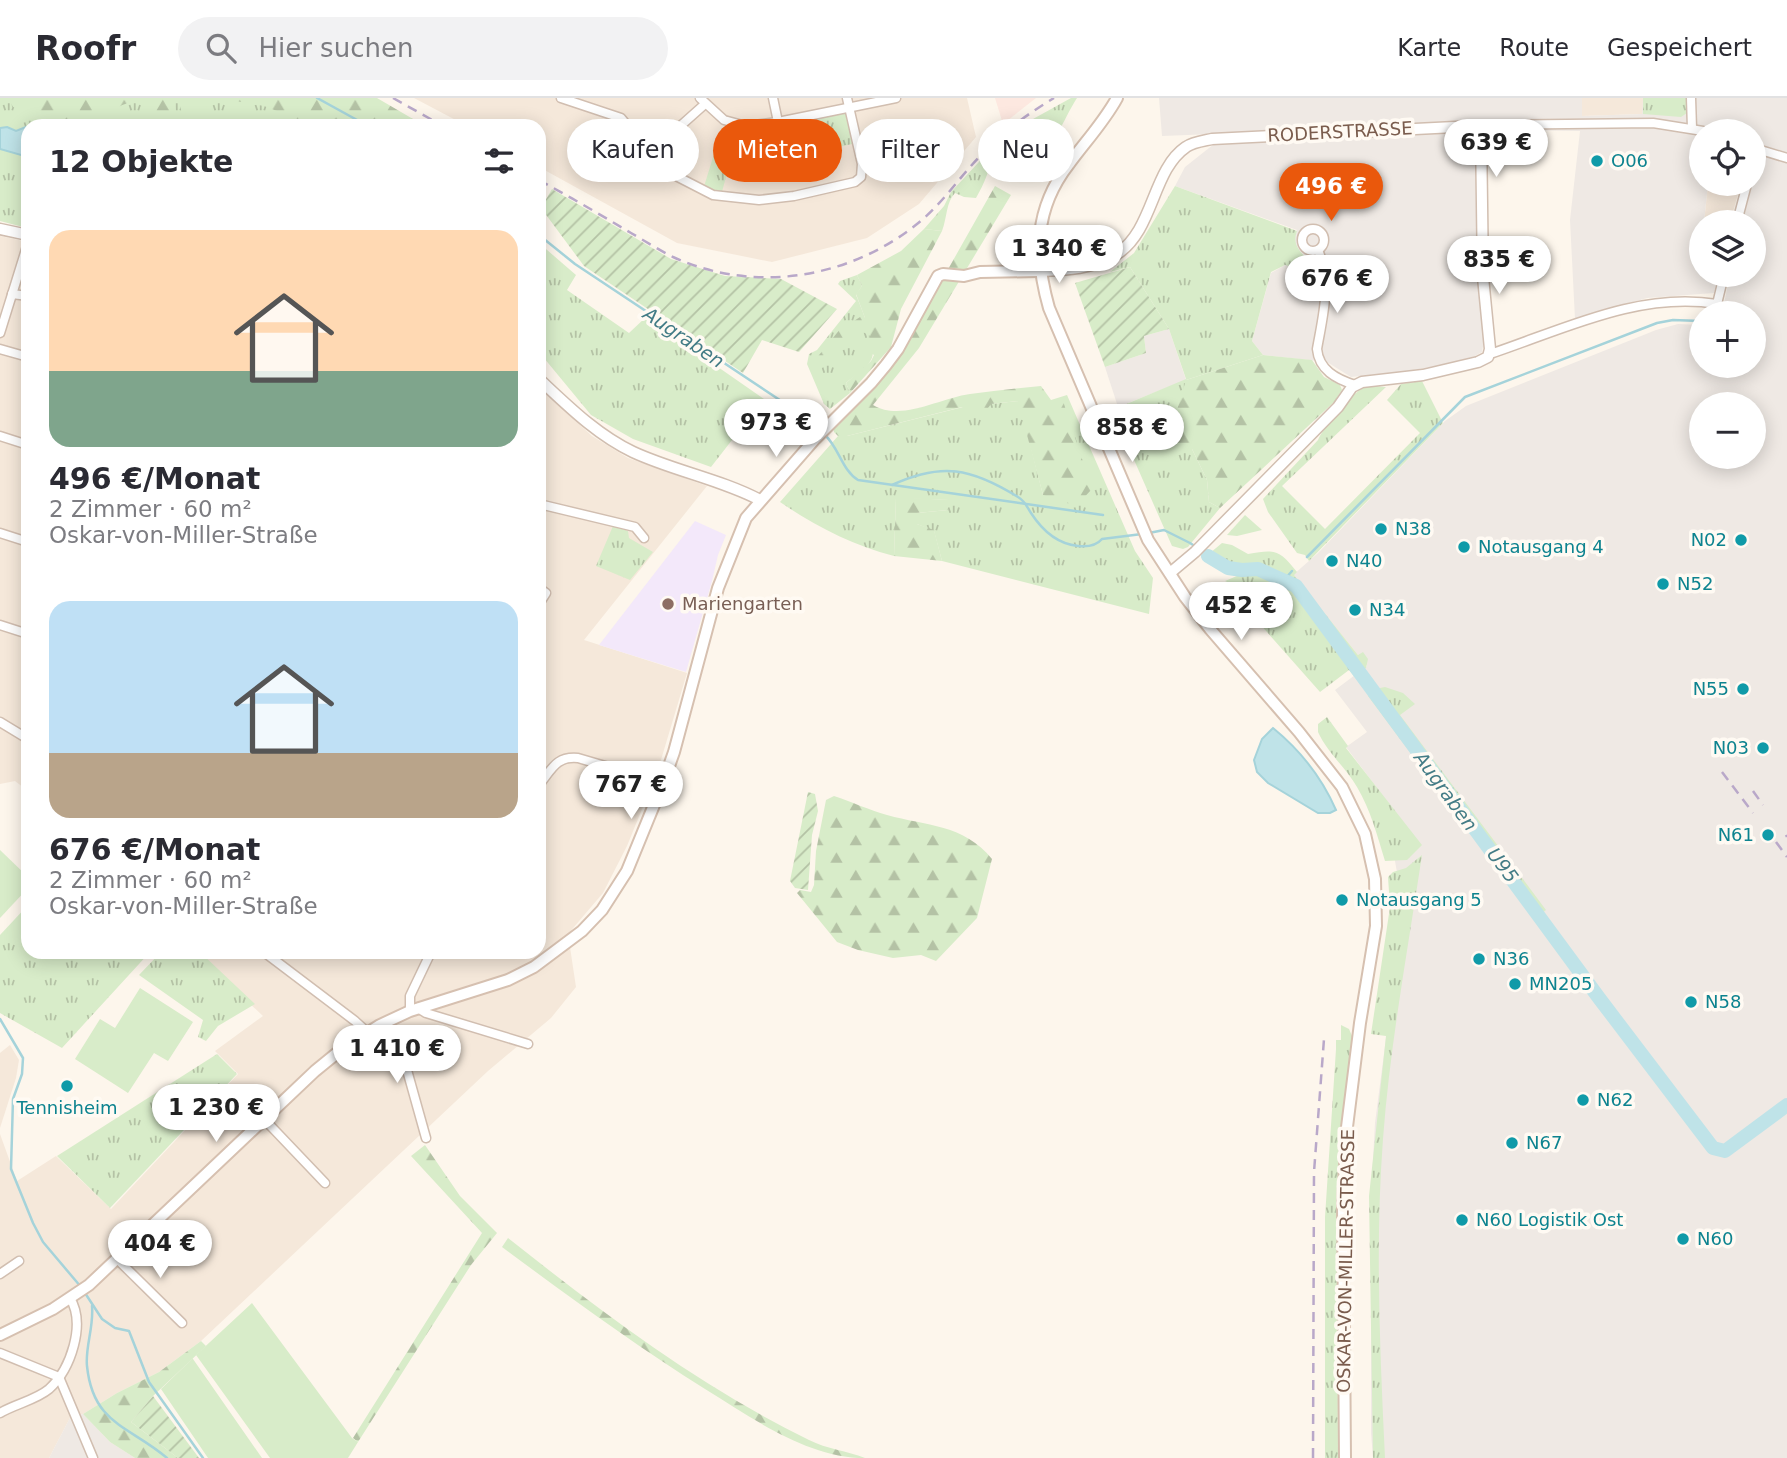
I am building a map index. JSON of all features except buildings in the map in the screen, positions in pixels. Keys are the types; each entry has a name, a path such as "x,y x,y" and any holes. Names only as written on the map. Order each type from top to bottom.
{"main road":[{"name":"OSKAR-VON-MILLER-STRASSE","path":"1117,98 1100,125 1066,167 1045,205 1040,230 1039,271 1049,308 1149,540 1210,629 1299,732 1342,787 1365,835 1375,879 1376,926 1347,1126 1343,1204 1345,1458"},
{"path":"546,958 582,931 622,880 663,783 678,738 710,613 728,558 746,518 827,426 871,383 898,349 938,276 1039,271"},
{"path":"0,1335 74,1296 89,1285 315,1071 366,1033 414,1009 508,980 544,959"}],"street":[{"path":"561,98 622,119"},
{"path":"773,98 777,119"},
{"path":"688,182 713,195 751,200 794,196 855,182 861,177 862,164 847,98"},
{"path":"793,119 896,98"},
{"path":"1691,98 1692,119"},
{"path":"684,119 702,101 723,119"},
{"name":"RODERSTRASSE","path":"1039,271 1083,268 1117,253 1127,245 1142,223 1171,163 1187,146 1196,142 1489,125 1653,123 1689,128"},
{"path":"1479,127 1483,277 1490,354"},
{"path":"1766,151 1787,158"},
{"path":"0,229 21,234"},
{"path":"1318,250 1327,286 1317,349 1318,358 1321,365 1333,375 1354,386"},
{"path":"0,333 21,265"},
{"path":"1170,573 1199,549 1338,407 1354,386 1362,382 1437,372 1485,359 1490,354 1626,309 1664,301 1717,304 1721,287"},
{"path":"12,294 21,295"},
{"path":"0,349 21,355"},
{"path":"546,385 583,419 622,447 760,500"},
{"path":"0,436 21,443"},
{"path":"546,506 635,527 644,538"},
{"path":"0,533 21,540"},
{"path":"0,625 21,632"},
{"path":"0,722 21,735"},
{"path":"546,776 556,763 566,757 578,758 663,783"},
{"path":"273,959 355,1021 366,1033 397,1054 407,1070 426,1138"},
{"path":"428,959 410,996 414,1009 528,1044"},
{"path":"264,1119 325,1183"},
{"path":"117,1259 182,1323"},
{"path":"0,1274 19,1261"},
{"path":"0,1413 38,1396 49,1389 59,1377 78,1328 74,1296"},
{"path":"0,1353 59,1377 93,1458"}],"shaded area":[{"path":"414,98 967,98 976,137 964,151 964,119 856,119 856,182 938,182 919,204 867,238 772,262 677,243 546,171 546,119 454,119"},
{"path":"995,98 1036,98 1009,119 1001,119"},
{"path":"1159,98 1582,98 1582,116 1642,114 1643,98 1787,98 1787,1458 1373,1458 1371,1196 1375,1123 1403,907 1387,815 1393,809 1346,747 1367,732 1335,690 1367,666 1293,575 1318,553 1445,421 1466,406 1656,330 1678,324 1689,324 1689,378 1766,378 1766,301 1725,301 1727,287 1766,287 1766,210 1746,210 1749,196 1766,196 1766,119 1689,119 1689,196 1707,196 1705,210 1689,210 1689,287 1715,287 1714,293 1647,298 1575,319 1570,220 1580,131 1494,130 1475,140 1477,277 1484,341 1482,352 1446,364 1351,377 1327,362 1263,355 1252,341 1271,273 1285,265 1320,274 1296,248 1294,239 1297,230 1175,186 1185,167 1214,144 1213,134 1162,136"},
{"path":"1582,98 1643,98 1643,114 1581,116"},
{"path":"1707,196 1738,196 1733,210 1705,210"},
{"path":"0,236 21,240 21,786 15,781 0,784"},
{"path":"1169,329 1186,380 1118,407 1105,367 1146,353 1144,336"},
{"path":"546,394 592,436 628,458 707,486 584,640 687,673 658,770 627,846 603,893 568,934 576,987 551,1018 488,1071 201,1341 159,1372 83,1414 71,1416 49,1458 0,1458 0,1134 17,1181 56,1156 111,1209 238,1074 215,1051 263,1016 202,959 546,959"},
{"name":"Mariengarten","path":"695,521 726,535 686,672 599,645"},
{"path":"10,1045 19,1060 0,1128 0,1053"},
{"path":"83,1414 110,1442 135,1458 49,1458 71,1416"}],"green space":[{"path":"0,98 347,98 390,119 21,119 21,226 0,221"},
{"path":"11,98 173,98 176,111 154,113 142,101 124,104 84,119 64,119 44,112 12,107"},
{"path":"178,98 215,98 217,104 182,114"},
{"path":"377,98 413,119 298,119 264,106 230,100"},
{"path":"1071,98 1077,98 1065,119 1033,119"},
{"path":"1643,98 1686,98 1687,113 1681,117 1643,114"},
{"path":"846,112 852,144 842,146 842,119 813,118"},
{"path":"713,157 713,182 725,182 720,199 702,193"},
{"path":"978,163 978,182 984,182 976,198 955,193 948,206 942,231 924,229 944,206 951,192 960,182 964,182 964,178"},
{"path":"995,186 1011,195 919,348 873,405 884,410 908,410 958,396 1041,386 1051,400 1063,401 1092,489 1076,506 1043,495 1018,401 991,404 985,412 970,412 962,407 847,436 838,436 834,432 833,427 898,358"},
{"path":"1175,186 1297,231 1295,238 1299,250 1322,275 1285,265 1271,272 1252,341 1263,355 1186,380 1192,449 1207,480 1209,502 1220,508 1188,547 1183,549 1172,546 1112,410 1186,379 1169,329 1130,267 1110,272 1134,253"},
{"path":"552,189 671,259 725,276 781,279 837,309 799,352 762,340 743,373 584,266 546,215 546,199"},
{"path":"924,229 942,231 901,309 891,347 850,393 846,383 871,361 874,355 866,350 864,343 870,336 858,329 854,321 860,317 865,318 856,294 862,286 857,275 901,251"},
{"path":"546,249 576,275 567,290 629,333 646,317 764,399 711,467 633,439 591,415 546,360"},
{"path":"1130,267 1169,329 1144,336 1146,353 1105,367 1075,283"},
{"path":"857,275 862,286 856,295 868,328 873,355 866,366 846,383 850,393 830,409 824,404 807,364 809,354 817,350 856,301 838,284"},
{"path":"841,328 844,337 820,371 813,373 815,360"},
{"path":"1263,355 1312,360 1324,377 1340,385 1342,390 1334,402 1220,508 1209,502 1207,480 1192,449 1167,443 1186,380"},
{"path":"1422,381 1443,423 1309,561 1305,555 1297,553 1268,512 1263,499 1318,440 1331,420 1358,391 1371,386 1386,387 1282,486 1325,529 1420,433 1387,400 1401,384"},
{"path":"1067,395 1135,551 1153,578 1149,614 942,561 934,531 917,524 917,513 948,510 948,500 896,498 894,556 834,534 780,502 838,436 963,407 1019,401 1043,495 1051,400"},
{"path":"896,497 948,500 948,510 917,513 917,524 934,530 942,561 894,556"},
{"path":"1245,515 1262,530 1237,536 1227,535"},
{"path":"613,526 628,531 629,538 653,552 630,580 596,566"},
{"path":"1222,543 1248,554 1271,552 1286,559 1297,572 1294,575 1358,655 1363,652 1368,659 1366,668 1354,676 1349,670 1320,692 1252,615 1258,611 1252,603 1251,593 1225,581 1256,568 1228,565 1210,553"},
{"path":"1385,687 1403,693 1415,704 1400,715 1546,910 1541,914 1545,921 1539,925 1368,696"},
{"path":"1327,717 1348,746 1346,748 1422,845 1407,860 1385,861 1362,796 1318,732 1318,724"},
{"path":"808,792 815,794 818,811 812,835 808,890 795,888 790,881"},
{"path":"834,796 887,815 957,833 969,839 992,859 977,918 936,961 921,955 893,958 837,942 797,893 800,890 811,892 814,885 816,851 826,800"},
{"path":"0,850 21,870 21,896 0,918"},
{"path":"1422,855 1395,1032 1383,1139 1379,1259 1385,1458 1373,1458 1369,1196 1386,1036 1371,1034 1390,907 1388,877 1393,872 1406,868"},
{"path":"21,912 21,959 144,959 62,1048 0,1013 0,935"},
{"path":"154,959 207,959 255,1004 218,1026 206,1041 198,1037 203,1020 139,975"},
{"path":"140,988 193,1022 168,1061 154,1053 128,1093 75,1059 100,1019 115,1028"},
{"path":"1341,1025 1349,1029 1352,1036 1340,1136 1337,1209 1338,1458 1325,1458 1325,1217 1336,1040 1341,1040"},
{"path":"217,1054 237,1074 110,1208 57,1156"},
{"path":"425,1145 460,1196 497,1233 471,1265 358,1442 353,1438 482,1233 411,1156"},
{"path":"508,1238 616,1321 729,1396 809,1440 865,1458 843,1456 801,1444 742,1412 627,1338 502,1247"},
{"path":"252,1303 352,1438 358,1442 348,1458 270,1458 196,1355"},
{"path":"201,1341 206,1346 153,1396 131,1422 178,1458 135,1458 110,1442 83,1414 159,1372"},
{"path":"193,1358 262,1458 208,1458 161,1389"},
{"path":"153,1396 199,1458 178,1458 131,1422"}],"water":[{"path":"7,127 16,131 21,129 21,155 0,149 0,128"},
{"path":"1273,728 1309,765 1336,810 1318,813 1268,783 1257,772 1254,760 1262,739"}],"waterway":[{"name":"Augraben","path":"317,98 355,119"},
{"name":"Augraben","path":"546,241 575,264 810,420 820,430"},
{"path":"1307,557 1465,397 1657,323 1689,321"},
{"name":"Augraben","path":"825,435 848,471 858,480 1103,515"},
{"name":"Augraben","path":"892,485 926,473 941,471 971,474 1018,497 1045,530 1071,545 1088,546 1102,539 1142,534"},
{"name":"Augraben","path":"1149,533 1164,530 1228,568 1258,569 1296,586 1359,672"},
{"name":"Augraben","path":"1208,556 1228,568 1258,569 1296,586 1599,998 1713,1148 1725,1151 1787,1105"},
{"path":"1285,579 1292,571"},
{"name":"Augraben","path":"1373,692 1544,925"},
{"path":"0,1019 23,1058 22,1074 13,1099 11,1169 43,1242 81,1287"},
{"path":"85,1293 102,1319 115,1328 129,1331 149,1382 203,1458"},
{"path":"92,1306 87,1366 97,1401 115,1422 167,1458"}],"railway":[{"path":"393,98 430,119"},
{"path":"546,184 673,257 705,269 770,277 803,274 866,256 895,240 922,220 999,137 1054,98"},
{"path":"1722,772 1753,813"},
{"path":"1753,791 1763,805"},
{"path":"1776,842 1787,857"},
{"path":"1313,1458 1314,1172 1324,1039"}],"place":[{"name":"O06","path":"1597,161"},
{"name":"N38","path":"1381,529"},
{"name":"N02","path":"1741,540"},
{"name":"Notausgang 4","path":"1464,547"},
{"name":"N40","path":"1332,561"},
{"name":"N52","path":"1663,584"},
{"name":"Mariengarten","path":"668,604"},
{"name":"N34","path":"1355,610"},
{"name":"N55","path":"1743,689"},
{"name":"N03","path":"1763,748"},
{"name":"N61","path":"1768,835"},
{"name":"Notausgang 5","path":"1342,900"},
{"name":"N36","path":"1479,959"},
{"name":"MN205","path":"1515,984"},
{"name":"N58","path":"1691,1002"},
{"name":"Tennisheim","path":"67,1086"},
{"name":"N62","path":"1583,1100"},
{"name":"N67","path":"1512,1143"},
{"name":"N60 Logistik Ost","path":"1462,1220"},
{"name":"N60","path":"1683,1239"}],"water label":[{"name":"U95","path":"1503,865"}]}
